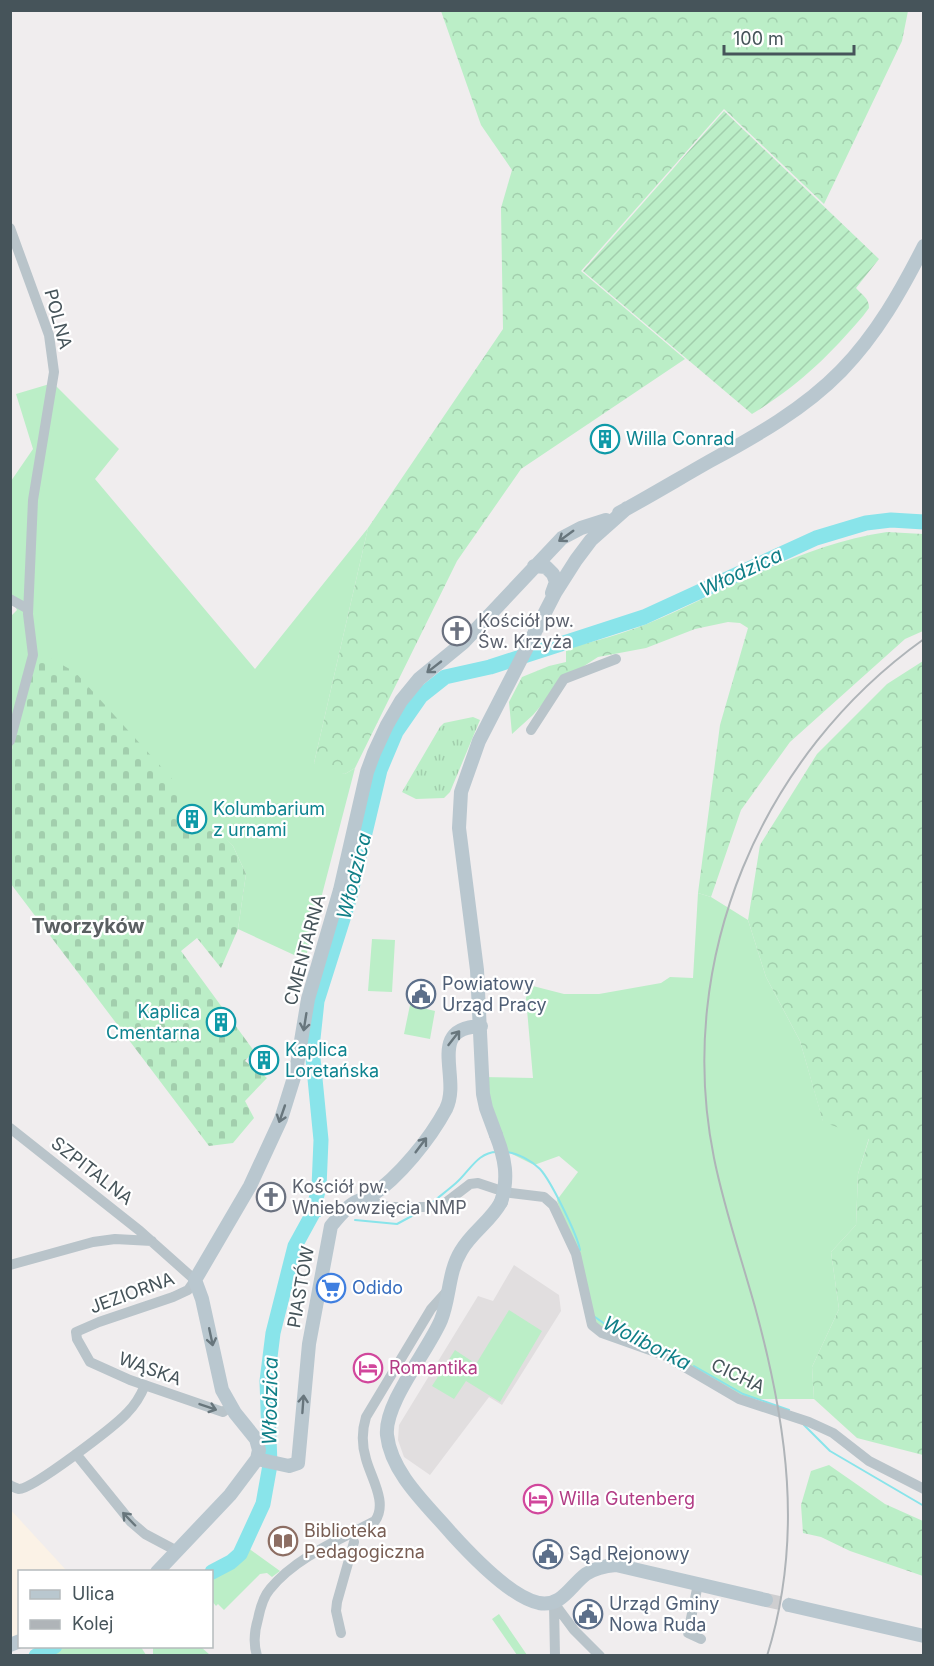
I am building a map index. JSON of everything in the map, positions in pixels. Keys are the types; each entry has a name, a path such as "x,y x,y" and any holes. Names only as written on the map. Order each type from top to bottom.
{"street":[{"name":"POLNA","path":"10,228 49,335 54,372 33,500 28,609 33,655 10,741"},
{"path":"534,632 541,606 555,578 578,544 606,520 755,436 815,395 842,371 876,330 899,294 924,246"},
{"path":"627,508 591,540 543,614 479,741 461,792 460,840 477,970 483,1094 506,1162 505,1187 495,1213 471,1237 460,1252 441,1319 398,1398 388,1420 387,1435 403,1475 456,1539 499,1581 538,1603 554,1603 565,1596 574,1584 588,1573 603,1566 616,1565 766,1600"},
{"name":"CMENTARNA","path":"195,1280 250,1186 281,1119 296,1071 308,999 340,890 367,772 374,753 401,701 419,679 464,642 562,538 572,531 606,520"},
{"path":"534,566 546,567 555,578 555,586 543,614"},
{"path":"10,599 28,609"},
{"path":"531,730 564,680 616,659"},
{"path":"373,1194 413,1155 447,1107 451,1090 448,1046 450,1039 463,1029 481,1026"},
{"name":"SZPITALNA","path":"10,1128 152,1241 195,1280"},
{"name":"CICHA","path":"373,1194 376,1203 388,1207 414,1208 440,1207 470,1184 478,1183 503,1193 544,1197 553,1205 576,1254 592,1324 602,1333 664,1355 740,1399 783,1415 793,1416 833,1433 868,1461 924,1489"},
{"name":"PIASTÓW","path":"259,1459 289,1466 298,1462 309,1344 331,1226 353,1203 373,1194"},
{"path":"10,1265 93,1242 115,1239 152,1241"},
{"path":"159,1570 230,1495 259,1459 256,1439 222,1390 202,1299 195,1280"},
{"name":"JEZIORNA","path":"76,1332 173,1297 188,1290 195,1280"},
{"path":"257,1656 255,1630 261,1607 270,1589 302,1562 375,1521 379,1516 379,1497 365,1457 363,1425 431,1309 448,1290"},
{"name":"WĄSKA","path":"76,1332 77,1340 90,1362 145,1385 223,1412 231,1406"},
{"path":"10,1485 19,1489 30,1486 76,1454 128,1413 142,1394 145,1385"},
{"path":"76,1454 131,1522 145,1534 177,1551"},
{"path":"340,1633 336,1611 337,1602 354,1542"},
{"path":"698,1584 688,1633 701,1639"},
{"path":"554,1603 555,1656"},
{"path":"554,1603 574,1630 600,1656"},
{"path":"789,1605 924,1636"}],"shaded area":[{"path":"514,1265 559,1295 561,1311 502,1405 489,1397 430,1475 404,1457 398,1440 399,1425 478,1296 493,1301"},
{"path":"10,1509 66,1570 18,1570 18,1637 11,1641"}],"green space":[{"path":"441,11 908,11 902,41 824,204 724,109 581,271 685,359 521,469 457,561 355,768 345,774 322,770 314,763 368,528 503,329 501,208 512,170 481,125"},
{"path":"724,111 879,259 856,288 869,305 863,316 812,370 784,393 752,414 583,271"},
{"path":"53,383 119,449 95,479 255,669 368,528 314,763 345,774 355,768 305,960 238,929 246,874 233,846 40,653 23,702 11,754 10,617 17,610 11,598 11,481 33,449 16,394"},
{"path":"887,532 923,534 923,631 905,639 790,742 741,810 711,897 698,893 720,725 748,628 740,623 728,622 695,629 646,648 598,657 564,679 533,715 512,734 509,702 522,677 566,662 566,649 649,623 795,557 856,538"},
{"path":"39,652 75,672 233,846 246,874 238,929 221,968 197,938 181,951 254,1051 245,1061 267,1078 245,1101 254,1118 233,1143 209,1146 11,884 11,754 23,702"},
{"path":"923,661 923,1455 857,1438 814,1399 812,1367 839,1309 831,1252 856,1225 858,1174 869,1139 823,1122 800,1041 766,977 748,920 760,845 817,754 887,684"},
{"path":"473,717 480,720 450,792 444,798 416,799 402,792 440,727 444,723"},
{"path":"698,893 711,897 748,920 766,977 800,1041 823,1121 869,1138 858,1174 856,1225 831,1252 839,1309 812,1367 814,1399 739,1399 664,1355 592,1325 557,1200 578,1172 559,1156 534,1165 508,1152 482,1077 533,1078 526,998 529,985 564,994 599,994 661,983 670,977 693,978"},
{"path":"372,939 395,940 392,992 368,991"},
{"path":"410,1005 435,1011 430,1039 404,1034"},
{"path":"509,1310 542,1331 500,1402 466,1381 454,1399 432,1386 455,1350 476,1364"},
{"path":"829,1465 885,1504 923,1521 923,1576 850,1551 821,1537 803,1533 801,1505 811,1471"},
{"path":"244,1545 280,1571 272,1577 267,1573 260,1574 224,1610 213,1602 213,1571 234,1558"},
{"path":"499,1614 527,1655 517,1655 492,1619"},
{"path":"53,1648 142,1648 146,1655 36,1655"},
{"path":"153,1648 202,1648 210,1655 153,1655"}],"waterway":[{"name":"Włodzica","path":"213,1571 231,1562 240,1554 263,1504 270,1465 267,1381 273,1333 295,1246 312,1215 319,1187 321,1140 312,1048 317,1001 349,900 380,770 396,732 421,696 445,677 490,667 644,617 816,538 866,523 891,520 924,522"},
{"name":"Woliborka","path":"433,1202 456,1183 479,1158 498,1152"},
{"name":"Woliborka","path":"506,1152 529,1160 545,1175 569,1221 580,1250"},
{"name":"Woliborka","path":"355,1220 397,1224 421,1211"},
{"name":"Woliborka","path":"312,1215 320,1216"},
{"name":"Woliborka","path":"595,1317 609,1327 663,1349"},
{"name":"Woliborka","path":"694,1366 743,1394 789,1410"},
{"name":"Woliborka","path":"804,1425 830,1451 924,1506"},
{"name":"Włodzica","path":"36,1656 51,1648"}],"tunnel":[{"path":"766,1600 789,1605"}],"railway":[{"path":"767,1656 778,1612 785,1568 788,1525 787,1481 776,1394 714,1158 705,1084 707,1010 720,937 743,868 775,802 817,741 867,686 924,639"}],"place":[{"name":"Willa Conrad","path":"605,439"},
{"name":"Kościół pw. Św. Krzyża","path":"457,631"},
{"name":"Kolumbarium z urnami","path":"192,819"},
{"name":"Powiatowy Urząd Pracy","path":"421,994"},
{"name":"Kaplica Cmentarna","path":"221,1022"},
{"name":"Kaplica Loretańska","path":"264,1060"},
{"name":"Kościół pw. Wniebowzięcia NMP","path":"271,1197"},
{"name":"Odido","path":"331,1288"},
{"name":"Romantika","path":"368,1368"},
{"name":"Willa Gutenberg","path":"538,1499"},
{"name":"Biblioteka Pedagogiczna","path":"283,1541"},
{"name":"Sąd Rejonowy","path":"548,1554"},
{"name":"Urząd Gminy Nowa Ruda","path":"588,1614"}],"district":[{"name":"Tworzyków","path":"88,926"}]}
